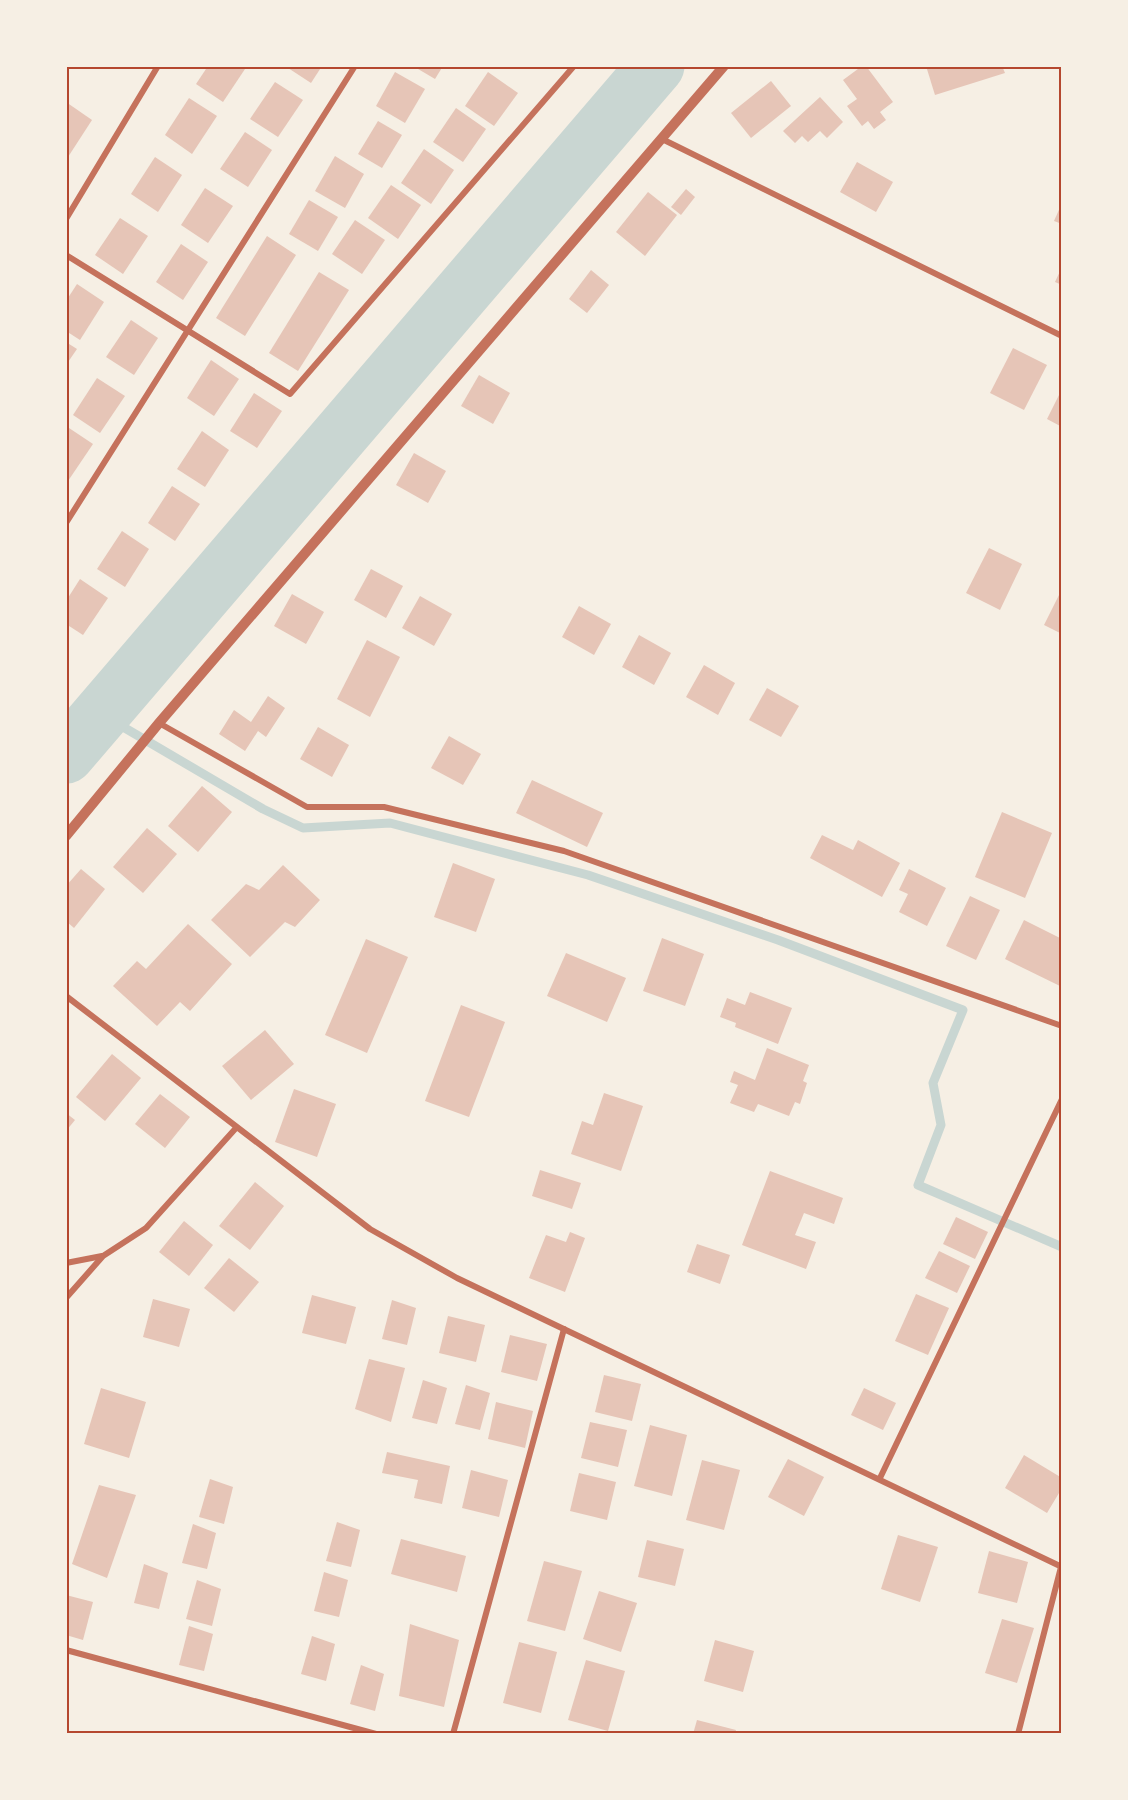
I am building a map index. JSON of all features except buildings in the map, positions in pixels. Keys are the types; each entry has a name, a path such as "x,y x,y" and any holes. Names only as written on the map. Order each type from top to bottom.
{"street":[{"path":"66,219 158,66"},
{"path":"66,523 355,66"},
{"path":"66,255 290,394 574,66"},
{"path":"66,836 159,723 724,66"},
{"path":"660,138 1062,336"},
{"path":"159,723 307,807 384,807 564,851 1062,1026"},
{"path":"66,996 370,1229 457,1278 880,1478 1062,1567 1018,1734"},
{"path":"880,1478 1062,1099"},
{"path":"66,1298 103,1256 146,1228 236,1128"},
{"path":"66,1263 103,1256"},
{"path":"453,1734 564,1329"},
{"path":"66,1650 376,1734"}],"waterway":[{"path":"66,755 656,66"},
{"path":"101,714 263,809 303,828 390,823 588,875 778,940 963,1010 933,1083 941,1125 918,1185 1062,1247"}]}
